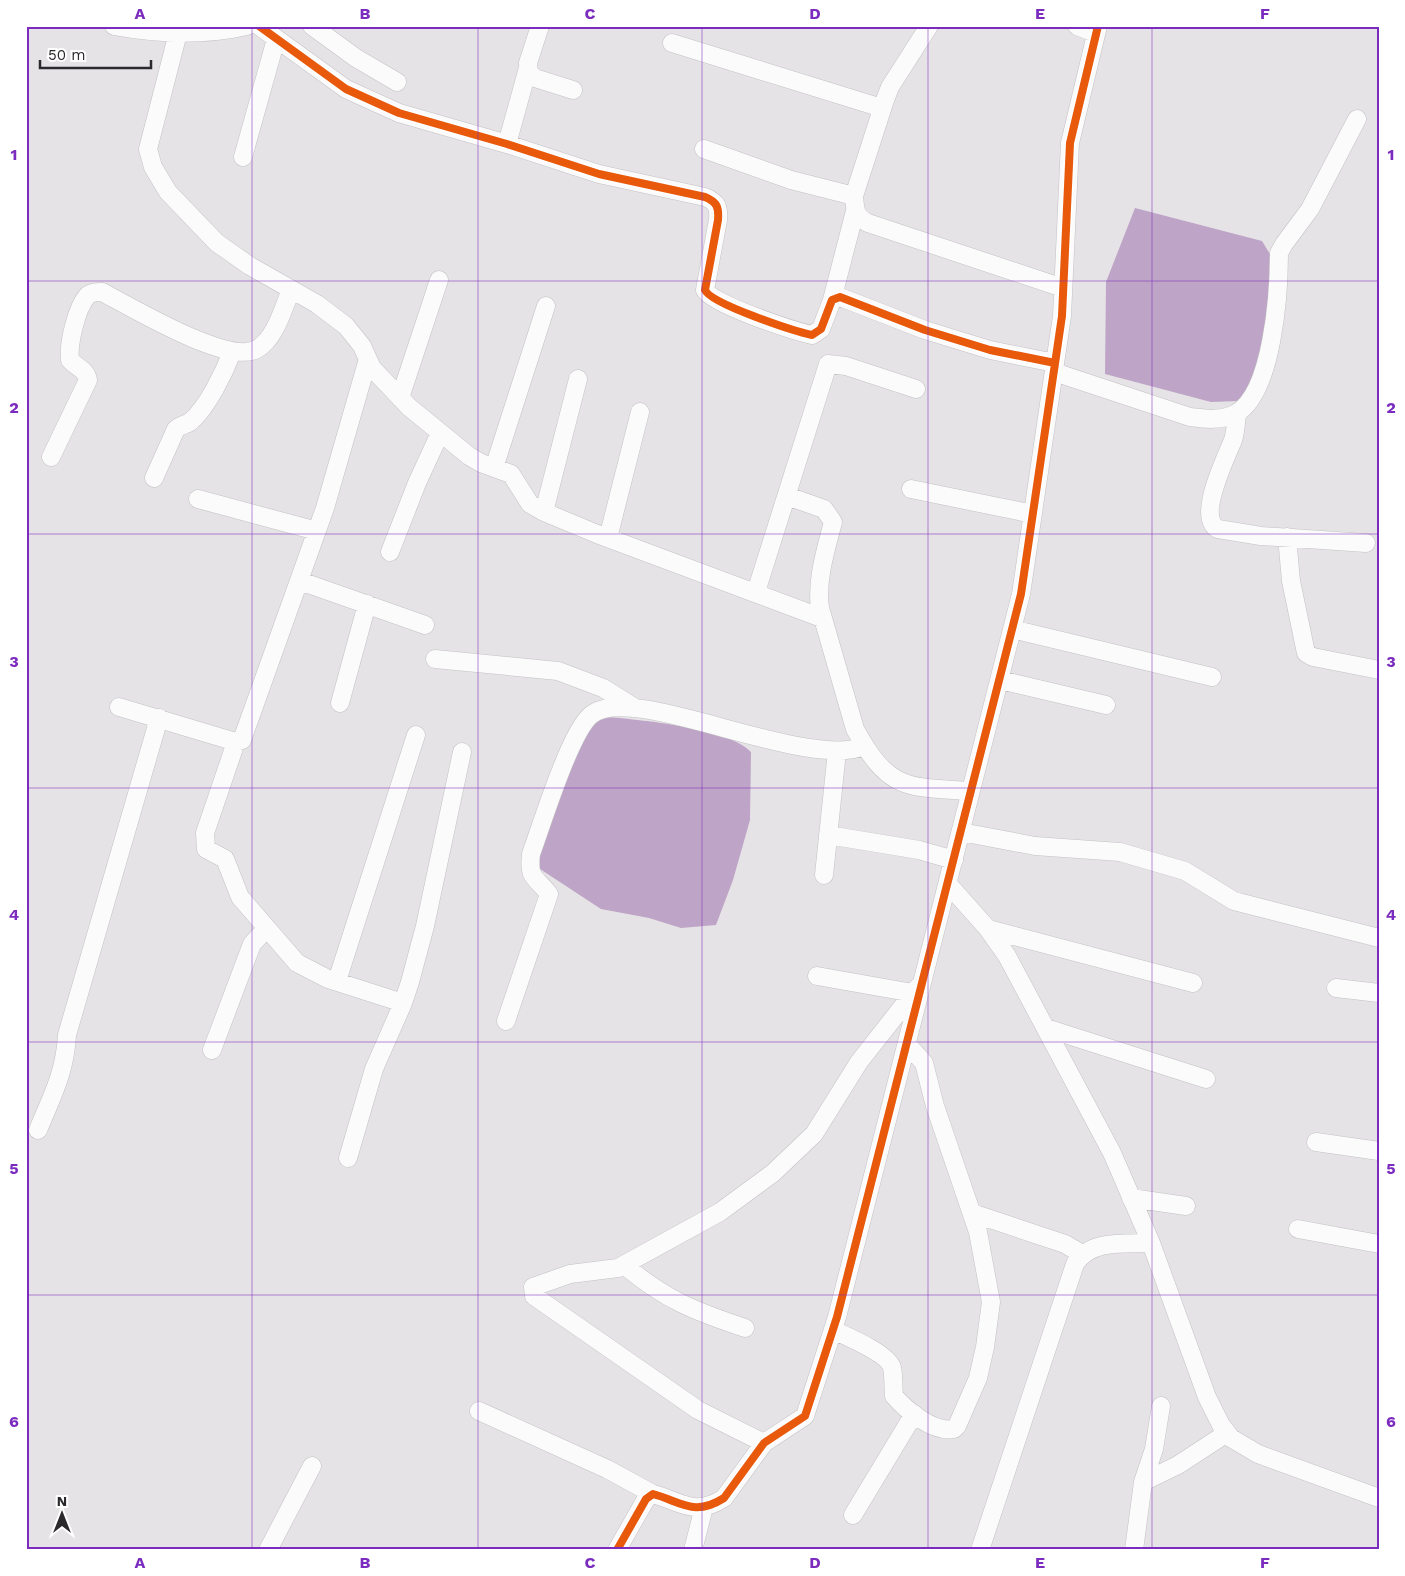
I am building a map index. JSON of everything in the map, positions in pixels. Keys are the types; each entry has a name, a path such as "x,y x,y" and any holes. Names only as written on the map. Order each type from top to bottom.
{"street":[{"path":"114,26 151,33 178,33 247,26"},
{"path":"259,26 346,89 399,113 507,144 599,174 713,200 719,210 705,286 707,294 712,299 812,335 821,329 832,300 855,204 882,108 890,87 930,26"},
{"path":"312,26 356,58 397,82"},
{"path":"507,144 540,26"},
{"path":"479,1411 607,1469 653,1494 692,1509 704,1507 724,1498 764,1444 805,1416 833,1330 907,1044 918,987 948,884 1022,594 1062,316 1070,143 1097,30 1077,26"},
{"path":"178,33 148,149 153,167 168,192 217,243 250,266 317,304 346,326 362,346 380,378 400,398 469,456 511,474 526,499 544,512 822,618"},
{"path":"243,157 276,39"},
{"path":"672,43 882,108"},
{"path":"528,68 529,73 535,78 573,90"},
{"path":"832,300 840,297 925,330 1054,367 1190,418 1210,420 1227,417 1237,413 1250,399 1258,384 1267,356 1275,320 1279,253 1310,209 1358,119"},
{"path":"704,149 855,204"},
{"path":"855,204 860,219 868,223 1063,288"},
{"path":"400,398 439,280"},
{"path":"51,457 88,380 82,368 70,360 69,352 75,322 87,296 93,292 102,292 188,336 232,352 247,354 258,349 273,331 291,290"},
{"path":"494,468 546,306"},
{"path":"154,478 176,428 190,422 202,408 223,373 232,352"},
{"path":"119,707 236,742 242,740 246,735 317,531 368,359"},
{"path":"756,592 828,364 846,366 916,389"},
{"path":"544,512 578,379"},
{"path":"608,538 640,412"},
{"path":"1237,413 1235,430 1211,502 1210,521 1218,529 1366,544"},
{"path":"390,552 416,483 440,433"},
{"path":"911,489 1033,514"},
{"path":"787,496 824,509 833,522 818,599 822,618 856,728 865,746 886,772 904,785 971,792"},
{"path":"198,499 317,531"},
{"path":"1287,537 1291,581 1306,653 1313,657 1379,670"},
{"path":"300,581 425,625"},
{"path":"340,703 367,604"},
{"path":"1012,629 1212,677"},
{"path":"435,659 558,671 603,688 635,708"},
{"path":"1000,680 1106,706"},
{"path":"506,1021 548,894 532,878 529,869 531,854 572,743 590,715 602,708 635,708 758,736 837,751 853,751 865,746"},
{"path":"38,1130 66,1060 67,1035 159,718"},
{"path":"337,982 416,735"},
{"path":"236,742 205,841 206,849 225,859 240,897 297,963 337,982 404,1003"},
{"path":"824,875 837,751"},
{"path":"348,1158 382,1047 404,1003 425,926 462,752"},
{"path":"961,832 1035,846 1120,852 1184,871 1234,901 1379,938"},
{"path":"828,835 918,850 954,860"},
{"path":"948,884 988,929 1007,956 1112,1153 1151,1243 1207,1397 1227,1433 1237,1443 1258,1454 1379,1498"},
{"path":"212,1050 252,944 267,928"},
{"path":"988,929 1193,983"},
{"path":"817,976 918,987"},
{"path":"764,1444 698,1410 562,1317 534,1296 532,1292 533,1287 570,1274 588,1271 608,1271 624,1265 720,1212 773,1173 814,1134 859,1062 918,987"},
{"path":"1336,988 1379,993"},
{"path":"1046,1028 1206,1079"},
{"path":"833,1330 870,1348 888,1361 892,1366 894,1396 914,1414 930,1424 954,1430 978,1378 985,1347 991,1302 978,1232 935,1106 924,1063 907,1044"},
{"path":"1316,1142 1379,1150"},
{"path":"1131,1198 1186,1206"},
{"path":"972,1213 1065,1244 1082,1254"},
{"path":"1298,1229 1379,1244"},
{"path":"980,1550 1075,1264 1082,1254 1102,1245 1151,1243"},
{"path":"624,1265 668,1298 702,1314 745,1328"},
{"path":"1134,1550 1143,1482 1154,1449 1161,1406"},
{"path":"853,1515 914,1414"},
{"path":"1143,1482 1178,1465 1227,1433"},
{"path":"268,1550 312,1466"},
{"path":"617,1550 646,1499 653,1494"},
{"path":"693,1550 704,1507"}],"shaded area":[{"path":"1135,208 1262,241 1276,264 1261,365 1240,401 1211,402 1105,374 1106,282"},
{"path":"597,716 655,722 702,730 739,743 751,752 750,820 733,880 716,925 681,928 649,918 601,909 540,869 539,847 546,828 559,801 574,756"}],"cycle path":[{"path":"259,26 346,89 399,113 507,144 599,174 709,199 716,205 718,220 705,290 711,296 737,309 772,323 812,335 821,329 832,300 840,297 925,330 990,350 1055,363"},
{"path":"617,1550 646,1499 653,1494 688,1506 704,1507 714,1504 724,1498 764,1443 805,1416 837,1317 1021,594 1062,316 1070,143 1098,26"}]}
